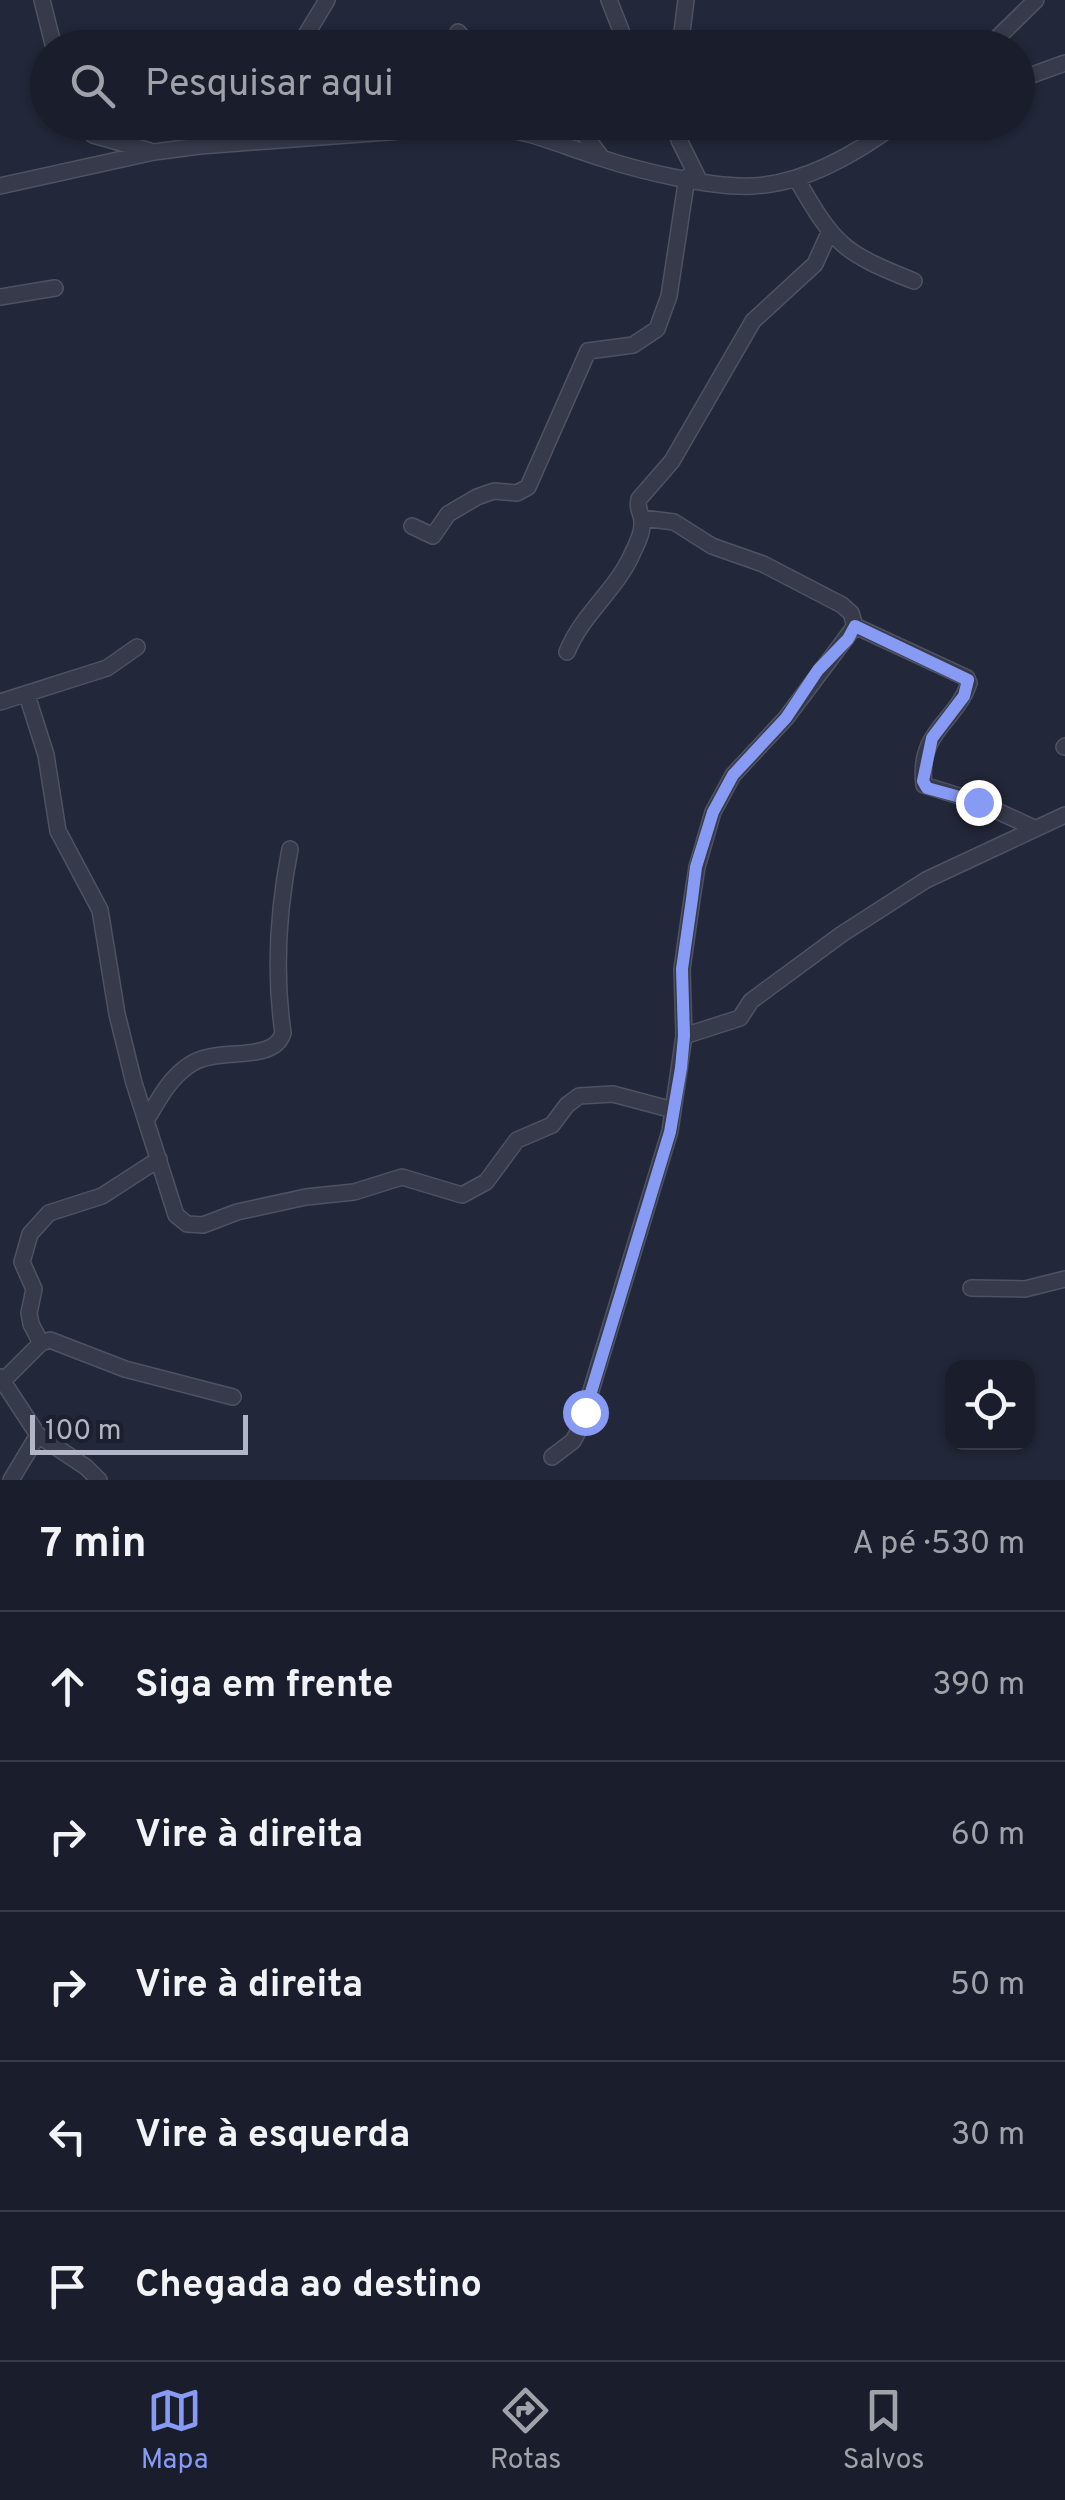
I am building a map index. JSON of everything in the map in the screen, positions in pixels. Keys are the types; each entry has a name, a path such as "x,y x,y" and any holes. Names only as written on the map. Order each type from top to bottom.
{"street":[{"path":"42,0 50,30"},
{"path":"309,30 327,0"},
{"path":"609,0 621,30"},
{"path":"682,30 686,0"},
{"path":"1005,30 1036,0"},
{"path":"1035,74 1065,63"},
{"path":"111,140 154,152"},
{"path":"2,187 154,152 278,140"},
{"path":"548,140 602,158 693,179 751,186 796,178 836,161 870,140"},
{"path":"588,140 602,158"},
{"path":"412,526 433,536 448,514 478,497 494,491 517,493 528,488 588,351 633,345 657,329 669,296 693,179 679,140"},
{"path":"796,178 829,233 852,254 914,281"},
{"path":"567,652 572,638 622,576 639,537 642,518 638,499 672,461 753,321 814,264 829,233"},
{"path":"0,297 55,288"},
{"path":"552,1457 573,1441 579,1430 651,1196 673,1110 684,1036 682,969 696,867 713,812 733,775 786,718 818,670 848,639 855,626 851,613 842,606 779,571 712,546 674,522 642,518"},
{"path":"855,626 968,680 964,696 932,738 924,785 978,802 1034,828"},
{"path":"0,702 107,668 137,647"},
{"path":"27,695 46,755 58,831 100,910 117,1014 134,1083 176,1215 187,1224 203,1225 256,1208 354,1192 402,1176 462,1195 486,1182 517,1140 552,1125 578,1096 613,1094 673,1110"},
{"path":"684,1036 740,1018 751,1001 926,880 1065,815"},
{"path":"146,1119 171,1081 193,1062 210,1056 266,1051 281,1040 276,986 280,908 290,848"},
{"path":"41,1343 31,1324 34,1289 22,1262 30,1234 49,1213 102,1196 160,1159"},
{"path":"971,1288 1025,1289 1065,1280"},
{"path":"98,1480 38,1436 2,1379 41,1343 60,1341 125,1368 233,1397"},
{"path":"11,1480 38,1436"}],"route":[{"path":"585,1412 670,1132 681,1068 682,969 696,867 722,792 764,738 786,718 818,670 848,639 855,626 967,678 969,686 964,696 932,738 923,781 927,788 978,802"}]}
